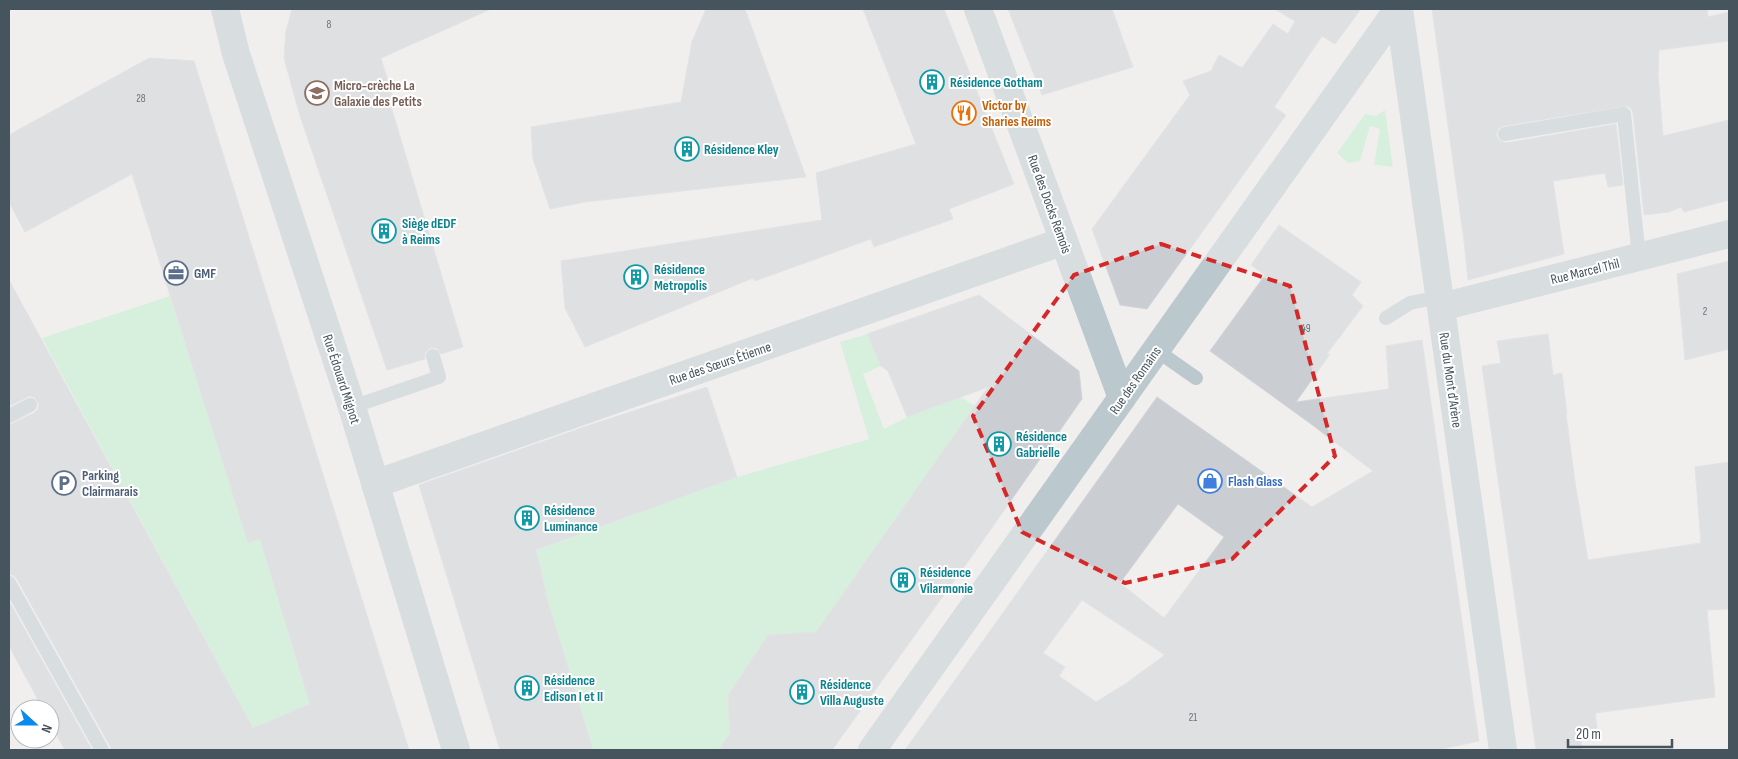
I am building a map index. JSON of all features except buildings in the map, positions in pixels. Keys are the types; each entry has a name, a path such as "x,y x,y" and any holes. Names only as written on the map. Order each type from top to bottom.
{"street":[{"name":"Rue Édouard Mignot","path":"224,9 236,54 352,407 456,750"},
{"name":"Rue des Docks Rémois","path":"978,9 1122,398"},
{"name":"Rue du Mont d'Arène","path":"1398,9 1503,750"},
{"name":"Rue des Romains","path":"872,750 1398,9"},
{"name":"Rue Marcel Thil","path":"1440,302 1638,257 1729,234"},
{"name":"Rue des Sœurs Étienne","path":"375,484 1064,241"}],"lane":[{"path":"1505,134 1624,114 1638,257"},
{"path":"1386,318 1410,303 1440,302"},
{"path":"1156,350 1196,378"},
{"path":"352,407 439,377 434,356"},
{"path":"9,416 30,405"},
{"path":"9,583 102,750"}],"highlighted area":[{"path":"1161,244 1290,286 1335,456 1232,559 1125,583 1022,532 973,416 1074,275"}],"green space":[{"path":"1385,110 1393,167 1374,165 1380,129 1370,126 1360,161 1348,163 1337,153 1365,114 1376,116"},
{"path":"170,296 204,400 292,375 302,405 214,433 248,543 336,516 346,547 270,572 310,704 253,728 42,338"},
{"path":"867,334 881,366 863,374 884,429 907,417 961,397 975,406 809,642 798,633 768,636 728,695 730,733 719,750 593,750 547,598 524,555 737,477 869,439 840,342"}],"place":[{"name":"Résidence Gotham","path":"932,82"},
{"name":"Micro-crèche La Galaxie des Petits","path":"317,93"},
{"name":"Victor by Sharies Reims","path":"964,113"},
{"name":"Résidence Kley","path":"687,149"},
{"name":"Siège dEDF à Reims","path":"384,231"},
{"name":"GMF","path":"176,273"},
{"name":"Résidence Metropolis","path":"636,277"},
{"name":"Résidence Gabrielle","path":"999,444"},
{"name":"Flash Glass","path":"1210,481"},
{"name":"Parking Clairmarais","path":"64,483"},
{"name":"Résidence Luminance","path":"527,518"},
{"name":"Résidence Vilarmonie","path":"903,580"},
{"name":"Résidence Edison I et II","path":"527,688"},
{"name":"Résidence Villa Auguste","path":"802,692"}]}
